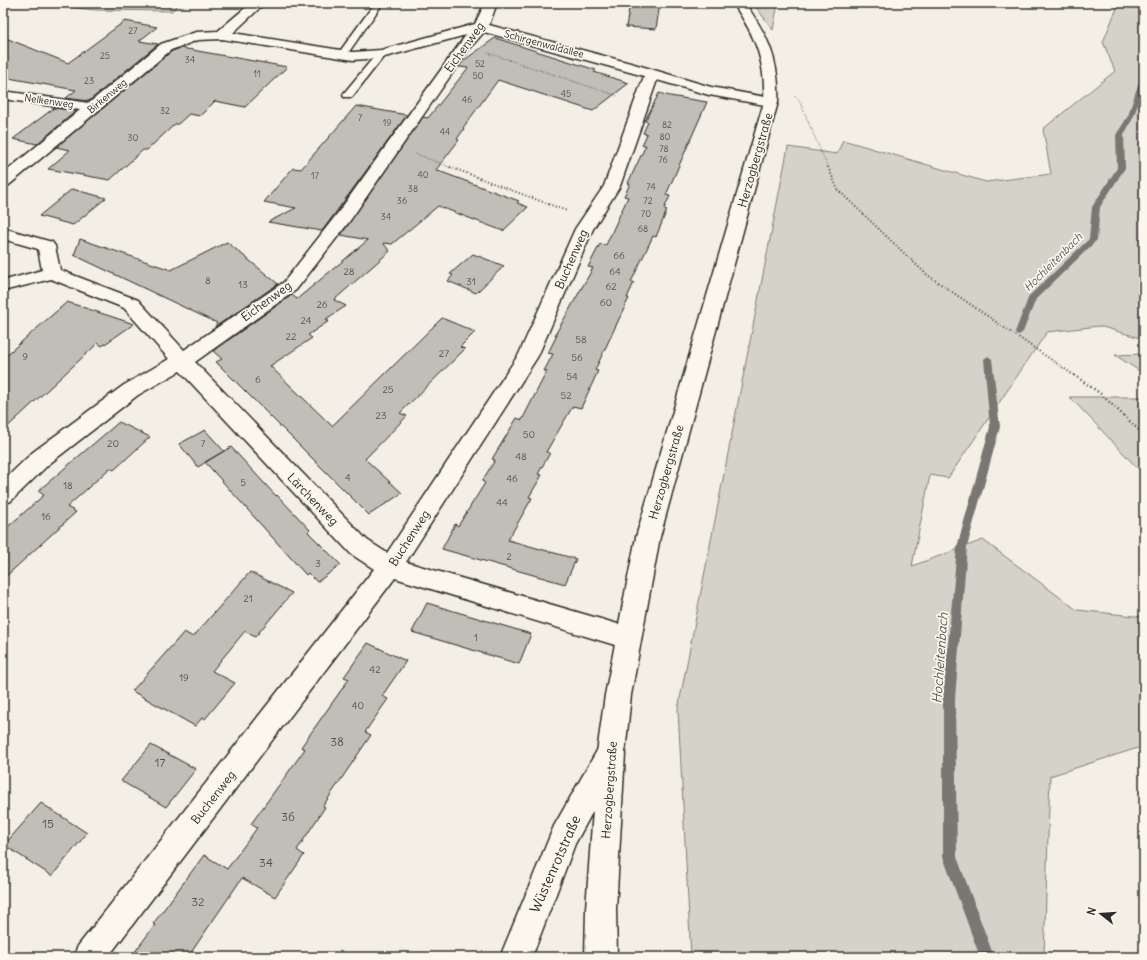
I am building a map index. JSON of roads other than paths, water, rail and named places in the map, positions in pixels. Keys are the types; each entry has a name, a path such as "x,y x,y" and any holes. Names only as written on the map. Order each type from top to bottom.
{"street":[{"path":"222,35 260,3"},
{"name":"Eichenweg","path":"3,495 42,458 131,390 182,361 290,286 343,218 464,46 481,26 491,3"},
{"name":"Herzogbergstraße","path":"601,957 602,909 611,753 618,695 648,537 771,102 772,79 764,46 756,27 739,3"},
{"path":"222,35 353,56 381,54 481,26"},
{"name":"Schirgenwaldallee","path":"481,26 709,91 771,102"},
{"name":"Birkenweg","path":"3,182 166,47 196,36 222,35"},
{"name":"Buchenweg","path":"89,957 390,567 528,356 584,229 612,186 640,104 652,74"},
{"name":"Nelkenweg","path":"3,95 94,108"},
{"path":"3,233 46,246 52,273 3,286"},
{"name":"Lärchenweg","path":"52,273 131,304 182,361 359,547 390,567 628,638"},
{"name":"Wüstenrotstraße","path":"516,957 564,836 611,753"}],"lane":[{"path":"343,54 379,3"},
{"path":"348,94 381,54"}],"waterway":[{"name":"Hochleitenbach","path":"1019,332 1032,298 1093,240 1096,207 1121,168 1120,135 1131,116 1144,75"},
{"name":"Hochleitenbach","path":"987,957 950,857 949,699 962,547 995,427 988,359"}]}
